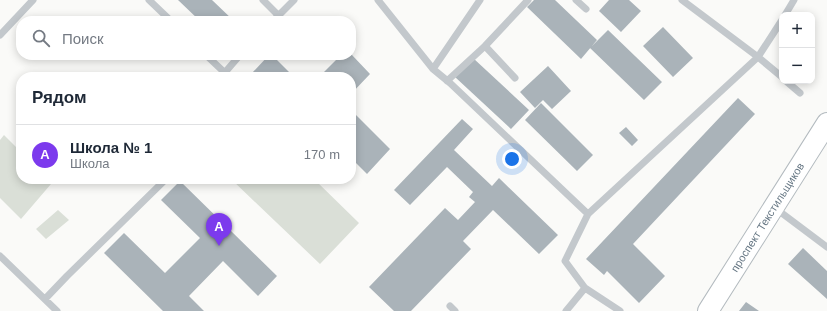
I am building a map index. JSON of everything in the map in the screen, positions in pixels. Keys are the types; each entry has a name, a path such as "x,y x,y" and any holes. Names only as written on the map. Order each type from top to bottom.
{"street":[{"name":"проспект Текстильщиков","path":"708,311 827,123"}],"lane":[{"path":"18,16 34,0"},
{"path":"149,0 166,16"},
{"path":"263,0 278,15 294,0"},
{"path":"378,0 433,69 588,214"},
{"path":"433,69 480,0"},
{"path":"447,81 485,46 528,0"},
{"path":"576,0 586,9"},
{"path":"682,0 779,74"},
{"path":"787,12 794,0"},
{"path":"0,35 16,19"},
{"path":"620,311 585,288 565,261 588,214 758,57 779,25"},
{"path":"485,46 515,78"},
{"path":"210,60 220,72"},
{"path":"225,72 236,60"},
{"path":"790,84 800,93"},
{"path":"45,299 161,184"},
{"path":"773,207 827,247"},
{"path":"0,256 58,311"},
{"path":"566,311 585,288"}],"shaded area":[{"path":"4,135 16,147 16,184 51,184 21,219 0,198 0,140"},
{"path":"236,184 319,184 359,223 320,264"},
{"path":"58,210 69,220 46,239 36,229"}],"building":[{"path":"178,0 212,0 229,16 195,16"},
{"path":"534,0 555,0 597,40 581,59 527,7"},
{"path":"609,0 629,0 641,11 621,32 599,11"},
{"path":"663,27 693,58 673,77 643,46"},
{"path":"608,30 662,82 644,100 590,48"},
{"path":"473,58 529,110 511,129 455,77"},
{"path":"356,59 370,74 356,89 356,72 324,72 336,60"},
{"path":"264,60 277,60 289,72 253,72"},
{"path":"548,66 571,91 552,109 543,100 535,108 520,92"},
{"path":"738,98 755,114 633,244 665,276 639,303 607,271 604,275 586,259"},
{"path":"541,103 593,155 577,171 525,120"},
{"path":"356,115 390,149 367,174 356,163"},
{"path":"462,119 473,129 454,150 492,186 499,178 558,235 539,254 493,210 463,241 471,249 411,311 394,311 369,287 445,208 458,220 475,202 469,197 473,192 447,167 410,205 394,190"},
{"path":"626,127 638,140 632,146 619,133"},
{"path":"177,184 183,184 277,276 258,296 223,261 189,296 204,311 163,311 104,253 124,233 165,273 200,238 161,200"},
{"path":"803,248 827,271 827,299 788,264"},
{"path":"746,302 759,311 739,311"}],"place":[{"name":"Школа № 1","path":"219,246"}]}
